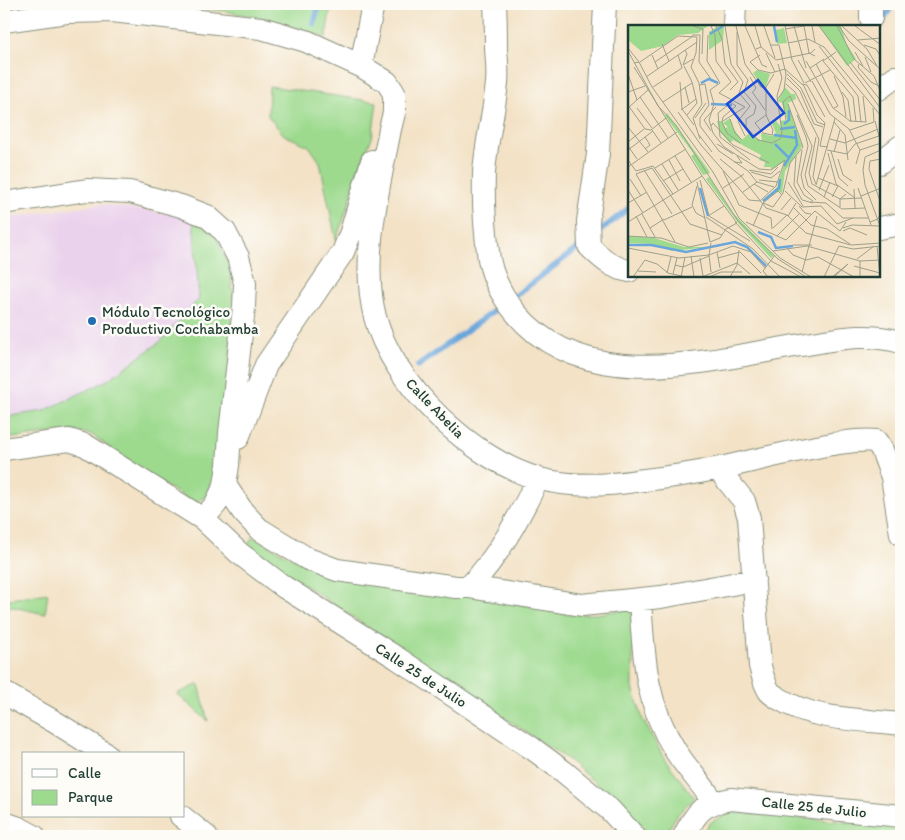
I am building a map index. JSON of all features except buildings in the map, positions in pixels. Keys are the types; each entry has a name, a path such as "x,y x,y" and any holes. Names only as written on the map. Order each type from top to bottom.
{"street":[{"path":"361,66 373,4"},
{"path":"495,4 497,82 484,172 484,220 490,262 498,287 514,312 538,336 562,349 590,360 641,367 680,364 844,337 881,337 901,342"},
{"path":"604,4 598,154 588,221 589,246 603,260 626,269"},
{"path":"734,25 735,4"},
{"name":"Calle Abelia","path":"4,22 67,12 112,11 261,28 306,41 361,66 387,82 394,94 394,113 371,233 370,283 375,317 400,372 433,411 470,444 492,459 538,479 586,486 635,482 718,468 818,446 864,440 876,442 882,450 892,477 901,534"},
{"path":"203,519 216,504 266,365 342,252 351,232 370,165 390,129"},
{"path":"880,162 901,146"},
{"path":"4,203 87,190 130,192 181,206 207,216 225,232 238,257 245,283 226,475 243,512 259,529 308,559 337,570 582,605 640,600 754,580"},
{"path":"880,228 901,224"},
{"name":"Calle 25 de Julio","path":"4,450 69,440 85,445 203,519 239,553 284,587 397,658 533,749 610,810 634,836"},
{"path":"718,468 744,501 749,518 760,666 762,677 770,692 793,707 810,712 839,718 901,724"},
{"path":"462,587 485,570 501,546 538,479"},
{"path":"640,600 645,673 651,700 664,731 676,751 713,802 696,814 684,836"},
{"path":"4,693 103,752"},
{"name":"Calle 25 de Julio","path":"713,802 731,798 901,816"},
{"path":"184,818 206,836"},
{"path":"4,823 34,836"}],"shaded area":[{"name":"Módulo Tecnológico Productivo Cochabamba","path":"99,204 193,217 199,299 160,342 106,381 44,411 4,417 4,218"}],"green space":[{"path":"142,4 331,4 326,38 276,21 224,11"},
{"path":"269,86 377,102 372,138 359,167 349,204 336,240 320,162 309,146 284,135 268,116"},
{"path":"193,217 216,236 230,268 233,295 228,412 213,485 204,498 195,503 150,477 91,434 73,431 4,439 4,417 44,411 106,381 160,342 199,299"},
{"path":"253,537 302,563 567,614 596,614 633,608 633,688 643,720 664,758 694,798 677,815 664,836 651,836 624,807 568,760 258,554 248,544"},
{"path":"48,593 45,614 4,605 4,600"},
{"path":"199,684 208,721 177,694"},
{"path":"730,813 761,814 901,827 901,836 700,836 711,822"}],"waterway":[{"path":"314,24 319,4"},
{"path":"880,26 893,4"},
{"path":"595,235 628,209"},
{"path":"511,299 583,244"},
{"path":"418,366 503,304"}],"place":[{"name":"Módulo Tecnológico Productivo Cochabamba","path":"92,321"}]}
